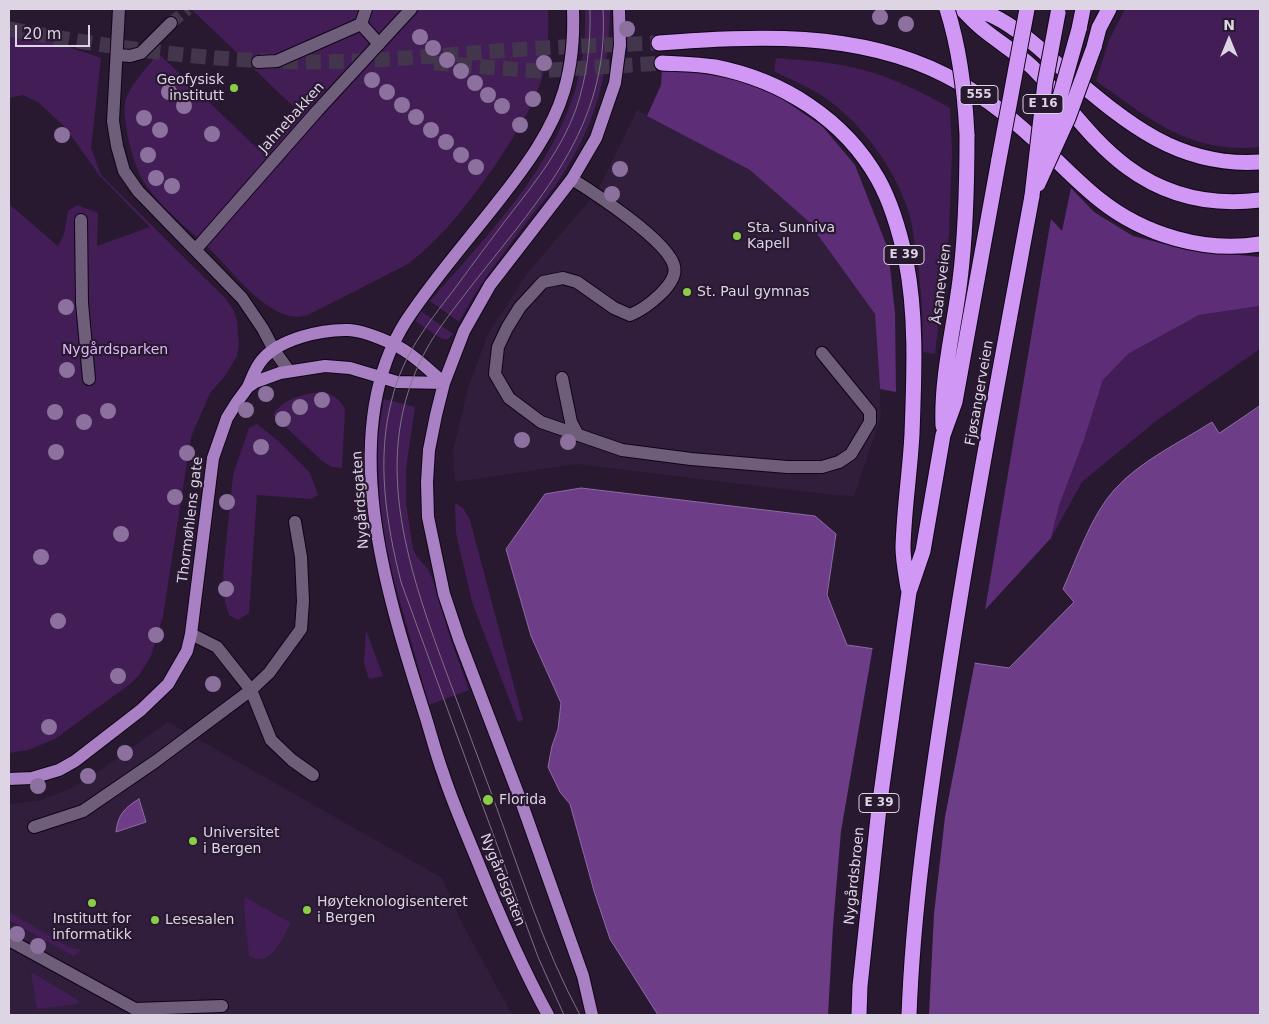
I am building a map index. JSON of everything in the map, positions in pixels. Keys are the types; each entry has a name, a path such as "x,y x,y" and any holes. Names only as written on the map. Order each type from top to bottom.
{"highway":[{"name":"Åsaneveien","path":"943,435 942,401 957,302 965,228 967,135 962,77 957,47 947,9"},
{"path":"962,9 992,16 1016,30 1112,109 1142,131 1167,145 1195,156 1217,161 1260,162"},
{"path":"962,9 984,30 1008,46 1031,66 1088,130 1126,167 1152,184 1180,195 1209,201 1240,203 1260,200"},
{"name":"E 39","path":"943,435 955,402 1027,9"},
{"name":"E 16","path":"1032,196 1065,82 1083,9"},
{"path":"1032,196 1068,118 1100,28 1109,9"},
{"name":"E 16","path":"1032,196 1045,83 1058,11"},
{"name":"555","path":"659,43 764,37 802,38 843,43 879,51 913,62 943,74 974,90 1033,138 1101,201 1130,220 1186,242 1224,246 1260,244"},
{"name":"E 39","path":"662,64 713,66 742,73 796,97 820,112 843,133 878,179 890,204 906,262 914,339 912,435 903,549 909,592"},
{"name":"Fjøsangerveien","path":"909,1015 917,897 924,834 960,594 1032,196"},
{"name":"Fjøsangerveien","path":"909,592 923,551 943,435"},
{"name":"Nygårdsbroen","path":"858,1015 879,808 909,592"}],"main road":[{"name":"Nygårdsgaten","path":"548,1015 530,984 496,907 443,774 407,660 378,548 372,470 372,440 375,399 380,377 393,344 419,302 524,170 553,118 564,91 571,55 573,9"},
{"path":"592,1015 580,967 522,804 459,639 442,584 428,517 427,482 429,450 436,415 444,383 464,331 490,285 572,179 596,138 615,83 620,45 619,9"},
{"name":"Thormøhlens gate","path":"248,388 254,371 262,359 288,341 307,336 349,330 361,332 393,344 409,353 444,383"},
{"name":"Thormøhlens gate","path":"9,779 32,778 59,770 75,762 141,710 168,684 187,651 192,634 213,458 227,418 248,388 265,377 289,371 325,366 341,366 410,383 444,383"}],"street":[{"path":"119,9 113,121 124,171 138,190 242,298 289,371"},
{"path":"258,62 278,60 361,24 366,9"},
{"name":"Jahnebakken","path":"196,249 411,9"},
{"path":"117,55 130,56 141,53 171,23"},
{"path":"361,24 379,44"},
{"path":"572,179 606,201 659,243 672,260 675,269 673,278 658,297 630,316 614,308 577,282 563,278 543,282 520,307 506,328 498,347 495,374 509,398 541,422 622,450 787,467 822,466 839,462 851,454 870,422 870,412 822,353"},
{"path":"81,220 82,303 89,380"},
{"path":"562,378 571,422 578,434"},
{"path":"34,827 83,811 156,761 251,690 269,673 301,629 304,601 300,544 295,522"},
{"path":"192,634 217,647 251,690 271,740 292,760 314,775"},
{"path":"9,940 135,1009 222,1006"}],"shaded area":[{"path":"662,69 696,72 736,80 775,94 822,126 855,165 888,249 895,313 896,392 880,389 875,314 807,220 750,170 647,116 661,85"},
{"name":"St. Paul gymnas","path":"637,110 750,170 807,220 875,314 881,415 854,496 576,464 455,482 453,452 468,388 488,334 529,271 597,192"},
{"path":"1071,188 1094,212 1133,236 1188,250 1260,257 1260,306 1199,315 1128,354 1103,380 1084,440 1059,506 1051,538 985,610 1051,219 1062,231"},
{"path":"1260,406 1260,1015 658,1015 610,939 594,891 570,804 560,792 548,767 558,729 561,703 531,636 506,549 545,494 581,488 815,516 836,534 827,595 847,645 1009,668 1074,602 1063,589 1091,525 1114,490 1148,461 1212,422 1219,433"},
{"name":"Universitet i Bergen","path":"168,722 442,878 461,921 512,1015 9,1015 9,804 38,801 67,790 88,779"},
{"path":"139,799 146,822 116,832 118,821 123,812"}],"green space":[{"path":"191,9 548,9 548,37 543,75 527,113 500,158 469,201 435,241 408,264 308,315 299,317 289,316 278,312 256,297 209,248 163,206 141,177 134,161 127,131 125,104 134,84 158,53 259,150 297,110"},
{"path":"585,9 610,9 607,55 603,77 598,98 583,138 560,179 493,267 459,322 430,301 517,198 537,170 554,141 568,110 578,78 584,44"},
{"path":"1125,9 1260,9 1260,147 1235,148 1212,145 1191,139 1153,120 1096,81 1109,40"},
{"name":"Nygårdsparken","path":"9,27 101,58 91,148 101,175 226,299 234,311 237,321 239,344 237,356 225,376 210,393 191,437 163,616 151,656 140,674 130,684 55,739 28,750 9,753 9,204 58,246 64,234 68,211 77,205 98,213 97,246 150,227 99,175 65,127 39,103 23,95 9,98"},
{"path":"776,58 829,63 860,69 912,88 950,108 952,152 949,234 935,354 923,352 920,285 913,229 907,207 892,174 875,147 843,112 818,93 774,71"},
{"path":"1260,306 1260,349 1156,421 1082,482 1051,538 1059,506 1084,440 1103,380 1128,354 1199,315"},
{"path":"421,311 453,334 448,339 442,339 418,323 416,321"},
{"path":"324,392 337,398 345,410 342,468 332,467 322,461 273,415 283,404 296,397"},
{"path":"384,399 415,407 406,469 406,503 413,549 417,557 428,569 432,578 469,690 429,705 392,573 385,540 380,505 377,441"},
{"path":"257,424 277,440 310,473 318,495 311,499 257,495 249,613 238,620 229,615 225,602 223,574 233,475 249,428"},
{"path":"455,503 463,508 470,520 523,720 518,722 472,602 456,533"},
{"path":"366,630 383,676 369,679 364,663"},
{"path":"245,897 291,923 275,950 264,958 257,959 249,956 244,909"},
{"path":"9,912 71,948 81,951 73,956 9,920"},
{"path":"31,972 78,1000 78,1004 37,1009"}],"pier":[{"path":"873,646 975,661 945,817 934,914 929,1015 828,1015 841,831"}],"tunnel":[{"path":"171,23 188,9"},
{"path":"9,29 82,42 156,52 231,59 305,62 377,60 538,48 659,43"},
{"path":"434,63 538,71 662,63"}],"tram line":[{"path":"564,1015 538,957 401,582 387,514 384,467 387,421 396,384 409,355 434,316 540,176 564,137 576,109 586,72 590,34 590,9"},
{"path":"580,1015 554,962 532,907 430,628 407,549 400,510 397,470 400,430 409,391 425,352 446,319 543,193 564,161 582,127 595,91 602,52 603,9"}],"place":[{"name":"Geofysisk institutt","path":"234,88"},
{"name":"Sta. Sunniva Kapell","path":"737,236"},
{"name":"St. Paul gymnas","path":"687,292"},
{"name":"Florida","path":"488,800"},
{"name":"Universitet i Bergen","path":"193,841"},
{"name":"Institutt for informatikk","path":"92,903"},
{"name":"Høyteknologisenteret i Bergen","path":"307,910"},
{"name":"Lesesalen","path":"155,920"}]}
